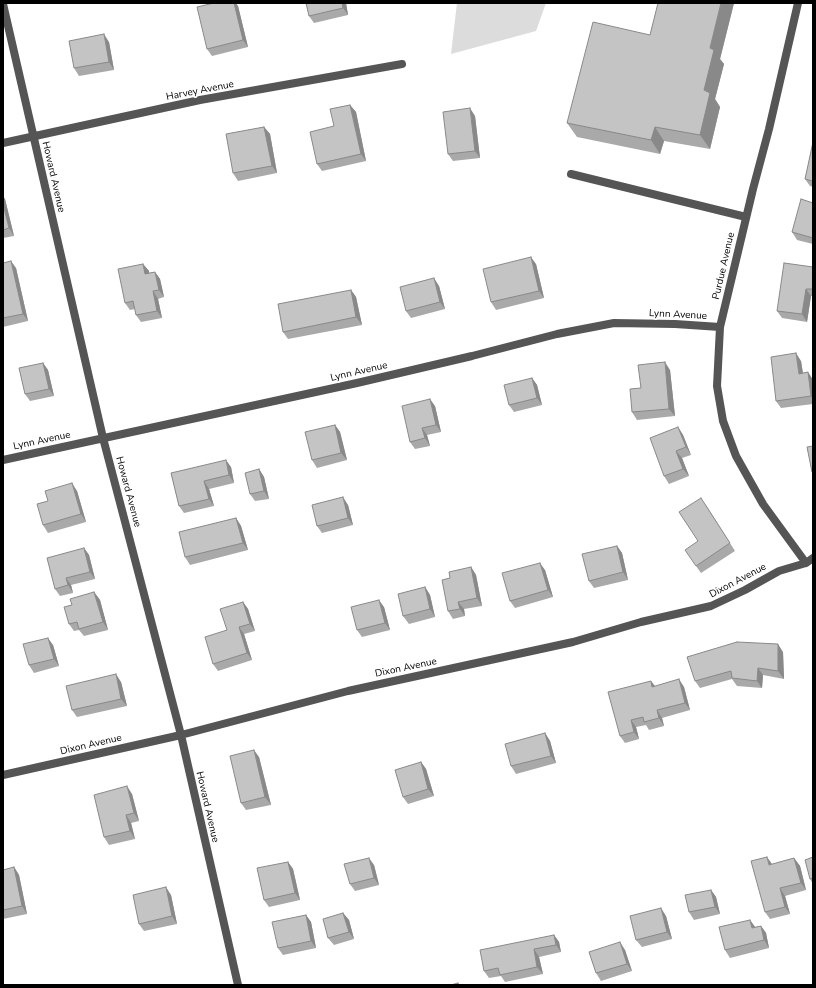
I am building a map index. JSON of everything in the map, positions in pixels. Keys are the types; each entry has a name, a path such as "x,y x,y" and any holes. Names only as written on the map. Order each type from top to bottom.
{"street":[{"name":"Purdue Avenue","path":"798,3 769,129 746,217 720,328 717,386 723,421 736,456 763,504 809,564"},
{"name":"Howard Avenue","path":"3,4 104,438 181,735 238,985"},
{"name":"Harvey Avenue","path":"3,144 33,136 200,100 402,64"},
{"path":"571,174 746,217"},
{"name":"Lynn Avenue","path":"3,460 357,383 557,334 614,323 675,324 720,328"},
{"name":"Dixon Avenue","path":"3,775 181,735 348,691 573,642 641,622 711,606 745,590 779,571 809,564 813,558"}],"shaded area":[{"path":"457,3 546,3 536,31 451,54"}],"building":[{"path":"214,3 234,3 243,40 207,49 197,7"},
{"path":"306,3 342,3 343,8 309,16"},
{"path":"658,3 721,3 710,48 714,50 704,90 710,93 700,135 655,127 651,140 567,123 593,22 650,35"},
{"path":"104,34 109,62 74,68 69,41"},
{"path":"350,105 361,154 317,164 310,132 334,126 330,109"},
{"path":"470,108 475,151 448,154 443,112"},
{"path":"264,127 272,166 233,173 226,134"},
{"path":"813,142 813,181 805,179"},
{"path":"801,199 813,203 813,238 792,232"},
{"path":"3,204 9,228 3,230"},
{"path":"531,257 539,291 491,302 483,269"},
{"path":"11,261 23,314 3,318 3,263"},
{"path":"784,263 813,267 813,289 806,289 802,314 777,311"},
{"path":"143,264 145,274 155,272 159,290 153,291 157,311 136,315 133,301 125,303 118,269"},
{"path":"434,278 440,302 406,311 400,287"},
{"path":"351,290 356,317 283,332 278,304"},
{"path":"796,353 799,374 808,372 811,396 776,401 771,357"},
{"path":"665,362 669,409 632,412 630,389 641,388 638,365"},
{"path":"43,363 49,389 25,394 19,368"},
{"path":"532,378 537,398 509,405 504,385"},
{"path":"430,399 436,425 422,428 425,438 410,442 402,406"},
{"path":"335,425 341,453 312,460 305,432"},
{"path":"678,427 686,447 676,451 683,469 664,476 650,438"},
{"path":"813,446 813,471 812,472 807,447"},
{"path":"226,460 229,475 204,481 209,499 179,506 171,473"},
{"path":"259,469 264,491 250,494 245,473"},
{"path":"72,483 81,514 43,525 37,504 48,501 45,491"},
{"path":"343,497 348,518 317,526 312,505"},
{"path":"701,498 730,543 696,566 685,550 698,541 679,512"},
{"path":"236,518 243,543 185,557 179,532"},
{"path":"617,546 623,572 589,581 582,554"},
{"path":"84,548 90,572 66,578 68,585 55,589 47,558"},
{"path":"540,563 548,590 510,601 502,573"},
{"path":"471,567 477,598 458,602 460,609 448,611 442,580 450,578 449,572"},
{"path":"425,587 430,609 403,616 398,594"},
{"path":"94,592 103,622 79,629 77,622 69,624 64,607 72,605 70,599"},
{"path":"379,600 385,623 357,630 351,607"},
{"path":"243,602 250,624 239,627 247,653 213,664 205,637 227,630 220,609"},
{"path":"48,638 54,659 29,665 23,644"},
{"path":"737,642 778,644 778,671 758,668 757,681 732,678 731,671 695,681 687,657"},
{"path":"116,674 121,699 72,710 66,686"},
{"path":"679,679 685,703 657,710 659,718 644,722 643,717 631,720 634,732 620,736 608,692 651,681 652,687"},
{"path":"545,733 551,756 511,766 505,744"},
{"path":"254,750 265,797 241,803 230,756"},
{"path":"421,762 428,789 403,797 395,770"},
{"path":"127,786 134,813 126,815 130,831 104,837 94,795"},
{"path":"767,857 769,865 794,858 801,883 780,888 785,907 765,912 751,861"},
{"path":"813,857 813,878 810,879 805,860"},
{"path":"369,858 374,878 350,884 344,864"},
{"path":"288,862 295,893 264,900 257,868"},
{"path":"14,867 22,906 3,910 3,870"},
{"path":"166,887 172,916 139,924 133,895"},
{"path":"711,890 715,907 689,912 685,895"},
{"path":"661,908 667,932 636,940 630,916"},
{"path":"343,913 349,932 328,938 323,919"},
{"path":"306,915 311,941 278,948 272,922"},
{"path":"750,920 752,928 761,926 764,940 725,950 719,927"},
{"path":"554,935 556,945 534,949 537,967 500,975 498,968 484,971 480,950"},
{"path":"620,942 627,964 596,973 589,952"}]}
